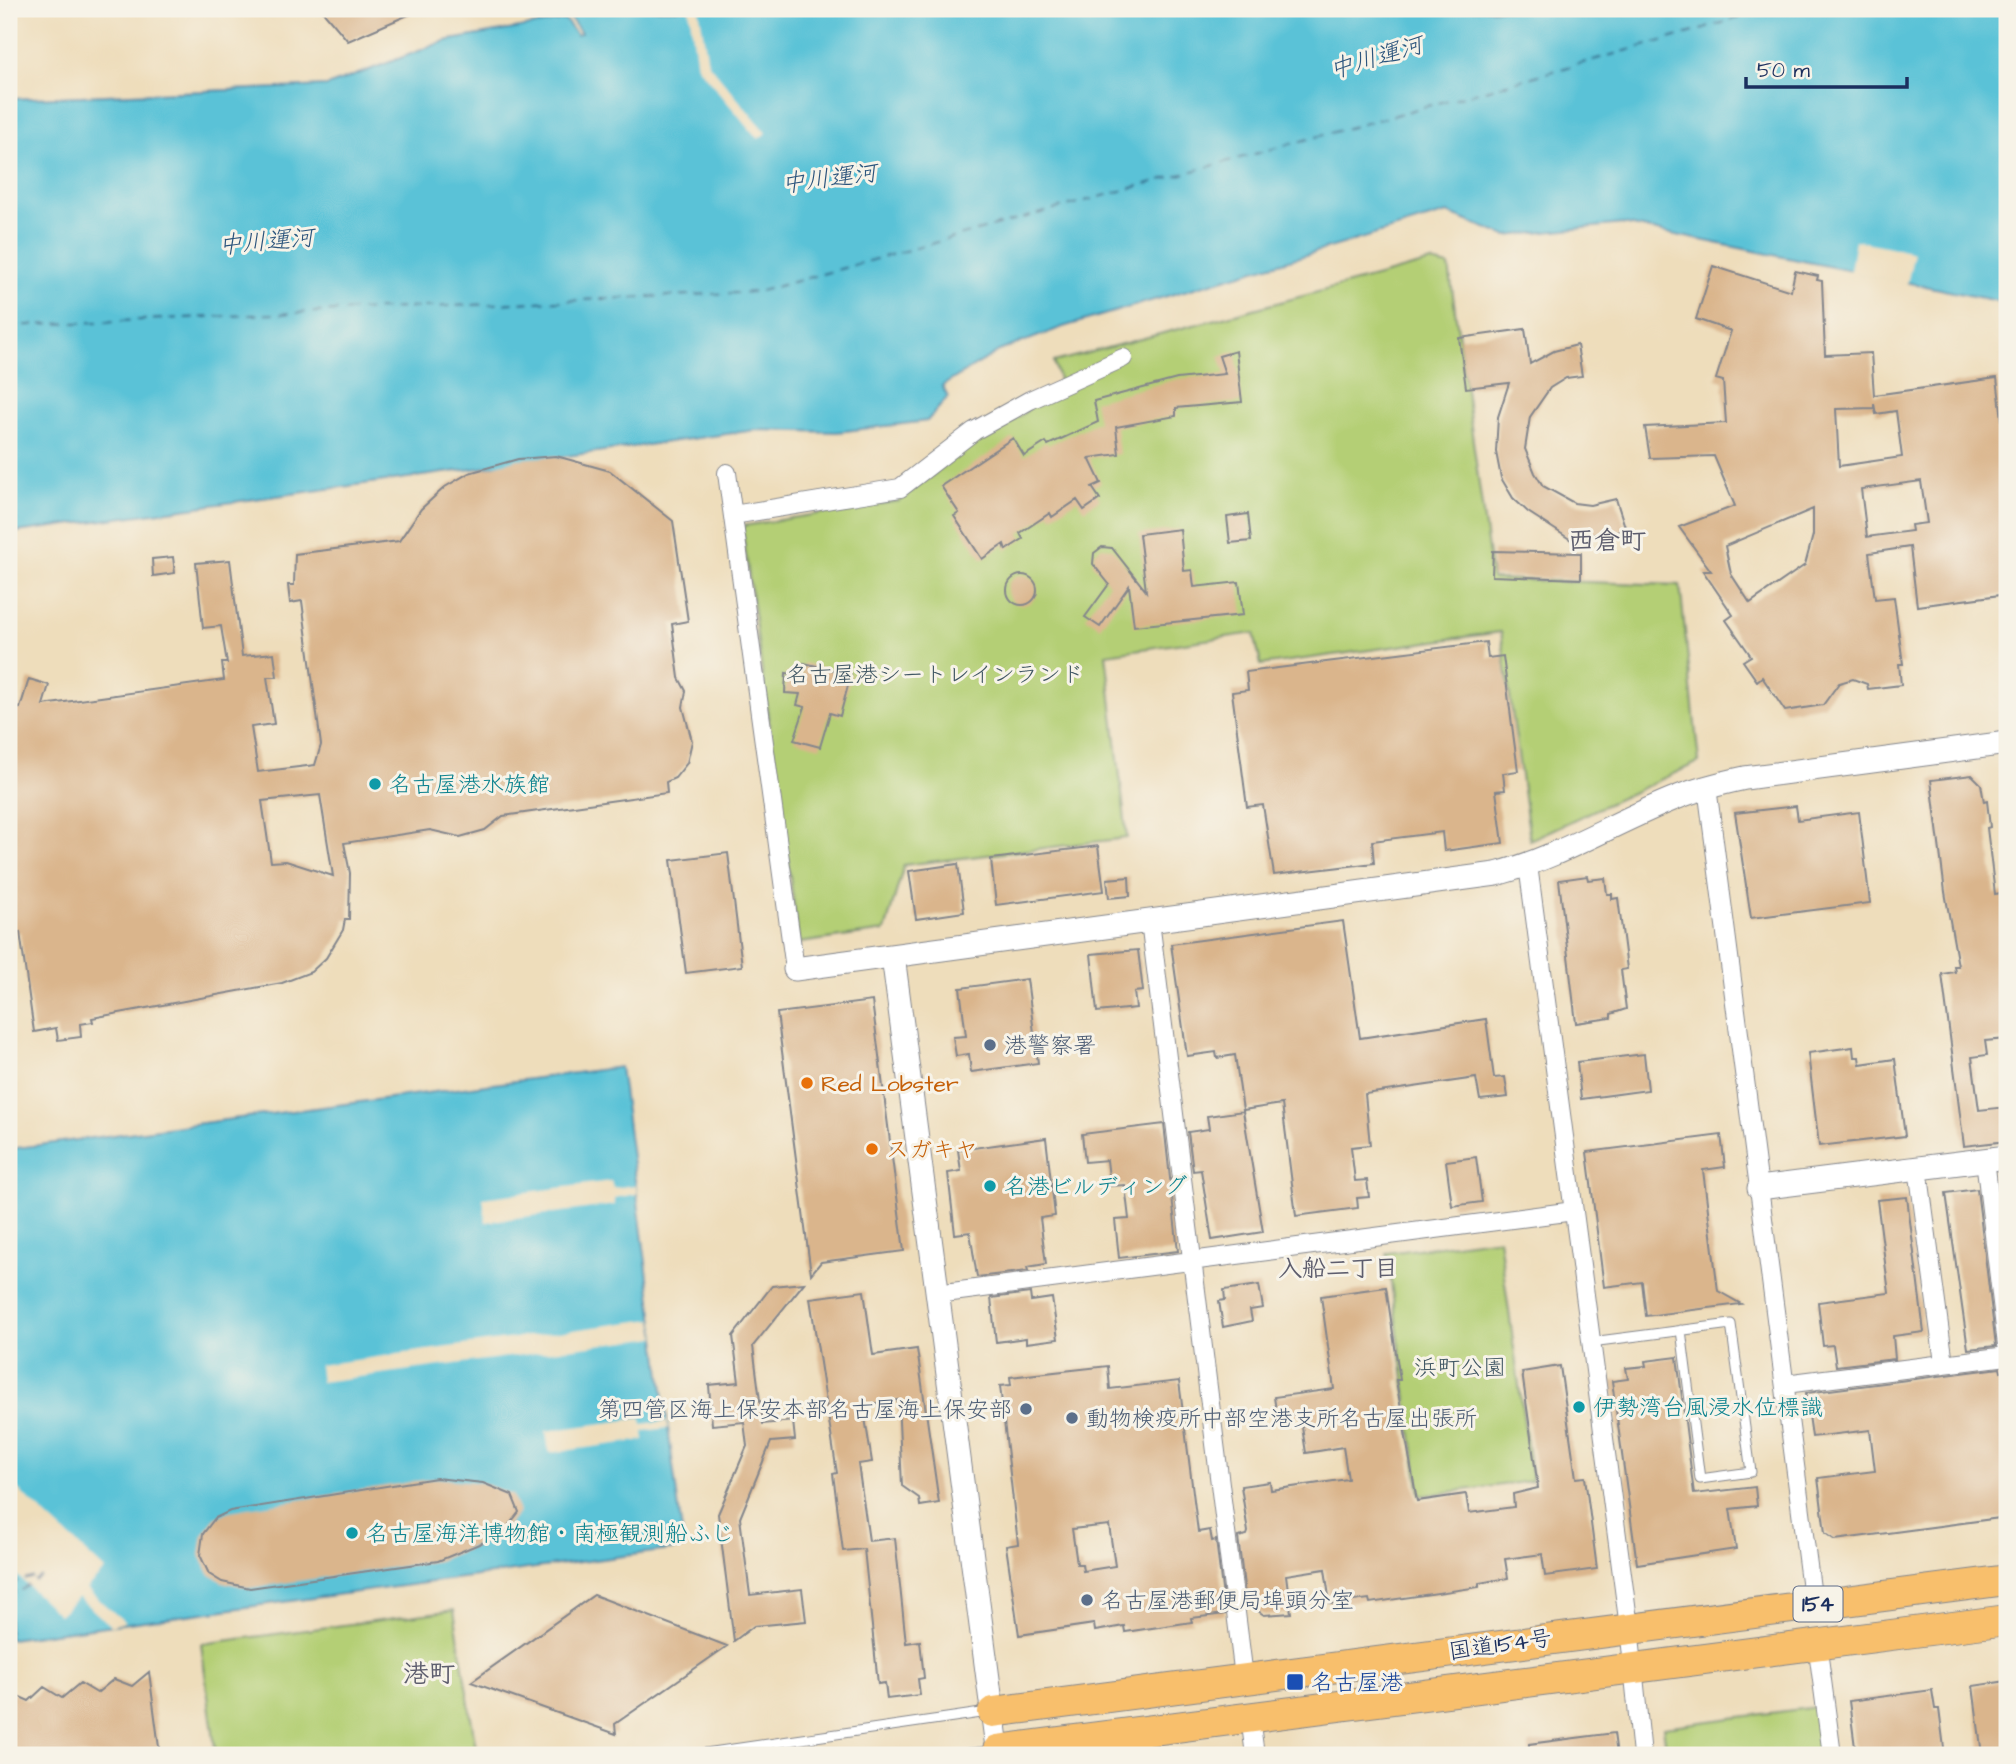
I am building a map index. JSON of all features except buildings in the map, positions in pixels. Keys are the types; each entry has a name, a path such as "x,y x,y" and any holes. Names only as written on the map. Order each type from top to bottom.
{"highway":[{"name":"国道154号","path":"992,1712 1244,1677 2007,1580"},
{"name":"国道154号","path":"998,1753 1250,1717 2007,1620"}],"street":[{"path":"733,515 900,488 974,431 1030,400 1123,358"},
{"path":"727,473 795,969 1496,874 1528,865 1676,797 1707,787 1754,776 2007,743"},
{"path":"1707,787 1813,1604"},
{"path":"1528,865 1629,1627 1631,1668 1642,1755"},
{"path":"1150,921 1244,1677"},
{"path":"893,956 998,1753"},
{"path":"1759,1188 1996,1158 2007,1345"},
{"path":"1918,1168 1944,1363"},
{"path":"937,1294 1574,1211"},
{"path":"1785,1384 2007,1356"},
{"path":"1817,1643 1832,1755"},
{"path":"1250,1717 1255,1755"}],"lane":[{"path":"1591,1342 1681,1330 1731,1324 1751,1472 1700,1479 1681,1330"},
{"path":"692,1755 992,1712"},
{"path":"948,1755 998,1753"}],"green space":[{"name":"名古屋港シートレインランド","path":"1431,262 1449,266 1492,579 1680,585 1699,762 1530,840 1501,632 1261,665 1254,633 1106,654 1127,838 904,865 885,931 799,943 742,526 899,501 968,447 1021,415 1060,384 1054,362"},
{"name":"浜町公園","path":"1499,1238 1532,1481 1420,1496 1387,1253"},
{"path":"454,1610 477,1755 216,1755 201,1644"},
{"path":"1816,1707 1822,1755 1667,1755 1663,1727"}],"water":[{"name":"中川運河","path":"563,9 2007,9 2007,303 1623,224 1506,236 1447,213 1063,327 999,351 942,386 948,397 927,421 837,432 756,430 9,533 9,99 327,86 445,41 565,20 577,35 581,33"},
{"path":"620,1067 684,1548 9,1639 9,1149"}],"pier":[{"path":"689,9 699,9 708,63 766,133 758,139 697,66"},
{"path":"1855,240 1914,252 1907,284 1850,272"},
{"path":"611,1181 613,1188 636,1185 637,1194 614,1198 615,1205 486,1222 483,1198"},
{"path":"653,1319 656,1337 321,1382 319,1365"},
{"path":"641,1418 642,1424 667,1421 668,1428 643,1431 644,1440 549,1453 546,1431"},
{"path":"11,1483 105,1570 86,1589 125,1622 111,1626 78,1597 59,1615 9,1568"}],"ferry route":[{"path":"9,326 757,292 1694,32 1766,9"},
{"path":"9,1584 38,1576"},
{"path":"9,1587 16,1594 41,1576"}],"place":[{"name":"名古屋港水族館","path":"375,784"},
{"name":"港警察署","path":"990,1045"},
{"name":"Red Lobster","path":"807,1083"},
{"name":"スガキヤ","path":"872,1149"},
{"name":"名港ビルディング","path":"990,1186"},
{"name":"伊勢湾台風浸水位標識","path":"1579,1407"},
{"name":"第四管区海上保安本部名古屋海上保安部","path":"1026,1409"},
{"name":"動物検疫所中部空港支所名古屋出張所","path":"1072,1418"},
{"name":"名古屋海洋博物館・南極観測船ふじ","path":"352,1533"},
{"name":"名古屋港郵便局埠頭分室","path":"1087,1600"},
{"name":"名古屋港","path":"1295,1682"}],"district":[{"name":"西倉町","path":"1607,540"},
{"name":"入船二丁目","path":"1338,1268"},
{"name":"港町","path":"429,1673"}]}
